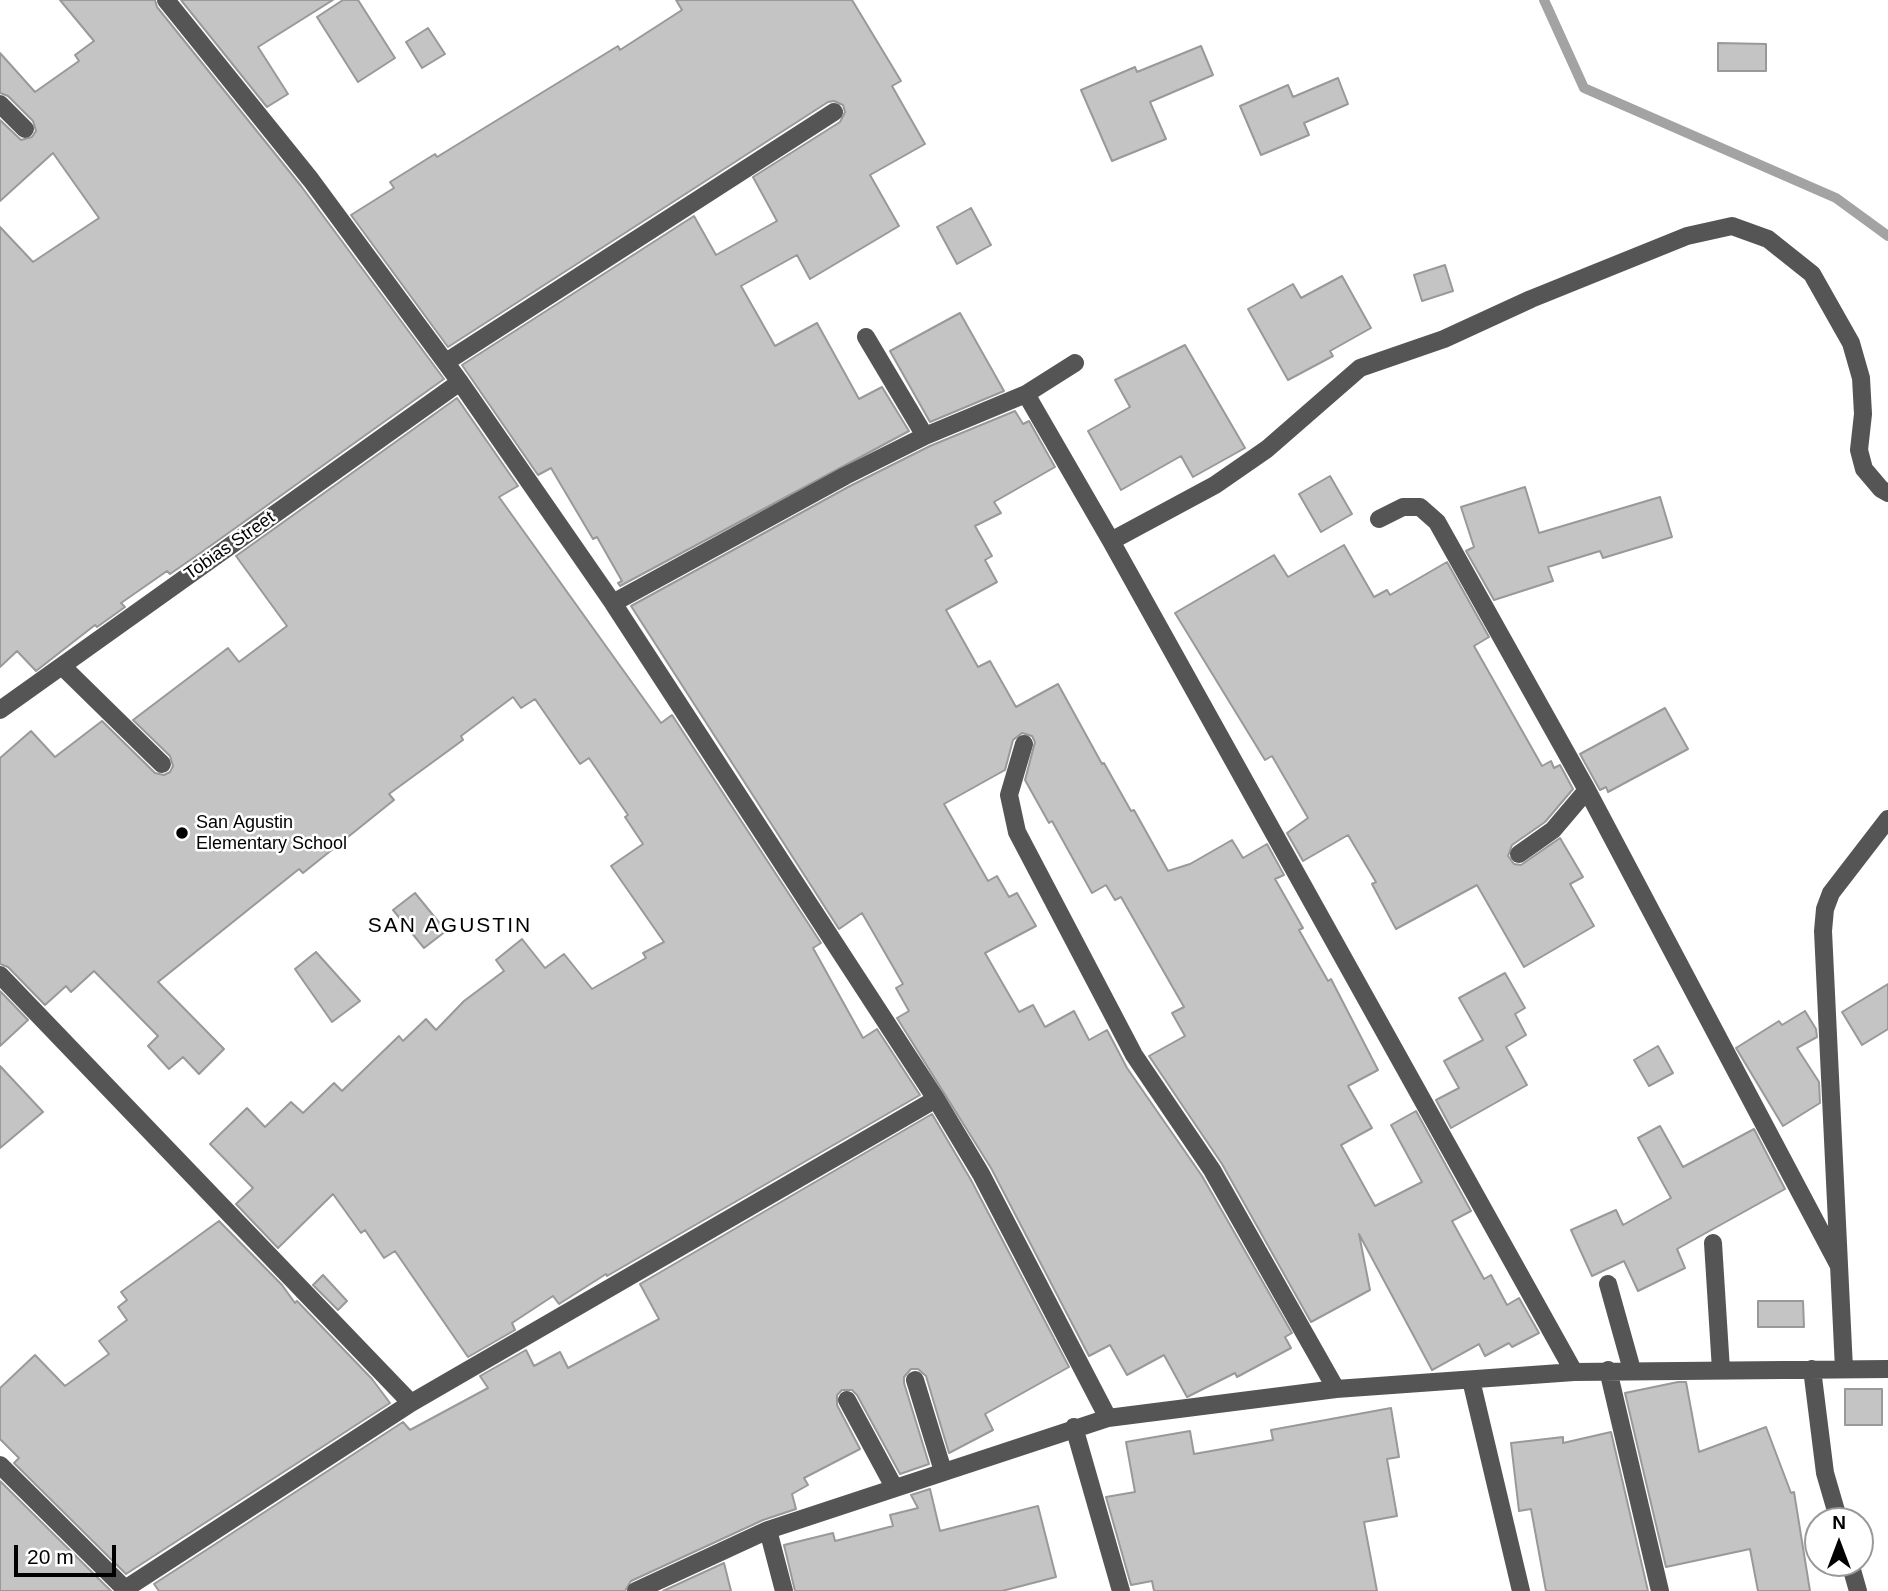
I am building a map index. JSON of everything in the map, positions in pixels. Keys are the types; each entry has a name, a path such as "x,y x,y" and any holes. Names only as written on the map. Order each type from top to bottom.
{"street":[{"path":"166,0 312,180 446,362 613,603 936,1099 981,1174 1108,1418"},
{"path":"0,104 25,129"},
{"path":"446,362 834,112"},
{"path":"1111,541 1215,485 1267,449 1360,368 1444,339 1531,299 1688,236 1732,226 1768,239 1812,274 1851,343 1861,378 1863,414 1859,450 1864,469 1881,489 1888,493"},
{"path":"866,337 925,436"},
{"path":"613,603 925,436 1026,394 1075,363"},
{"name":"Tobias Street","path":"0,710 460,382"},
{"path":"1026,394 1111,541 1574,1372"},
{"path":"1379,519 1404,507 1420,507 1437,522 1587,790 1838,1264"},
{"path":"62,666 162,764"},
{"path":"1024,744 1009,795 1023,844 1134,1055 1212,1170 1336,1389"},
{"path":"1519,854 1553,830 1587,790"},
{"path":"1844,1369 1823,931 1825,909 1831,893 1888,818"},
{"path":"0,975 411,1403"},
{"path":"0,1465 126,1590 411,1403 936,1099"},
{"path":"1713,1242 1721,1370"},
{"path":"1608,1284 1632,1370"},
{"path":"636,1591 768,1530 1108,1418 1336,1389 1574,1372 1888,1368"},
{"path":"1812,1369 1825,1473 1835,1507"},
{"path":"1608,1370 1660,1591"},
{"path":"915,1380 943,1471"},
{"path":"1471,1380 1521,1591"},
{"path":"847,1400 894,1487"},
{"path":"1074,1427 1121,1591"},
{"path":"768,1530 784,1591"}],"building":[{"path":"60,0 155,0 157,7 301,186 444,379 199,554 170,574 167,571 121,603 125,607 97,627 95,625 36,671 17,651 0,667 0,227 33,262 99,218 53,153 0,201 0,120 21,140 32,137 36,131 33,121 8,96 0,93 0,53 35,92 79,61 75,55 94,41"},
{"path":"181,0 333,0 258,47 288,94 267,107"},
{"path":"343,0 358,0 395,58 358,82 317,17"},
{"path":"676,0 852,0 901,81 892,86 925,144 870,175 899,226 810,279 797,255 741,286 775,346 817,323 859,399 882,387 909,431 620,586 618,583 622,581 597,537 593,539 551,468 538,475 462,365 694,216 716,255 777,221 753,177 840,122 845,112 843,105 834,101 828,102 448,347 351,215 394,188 390,182 435,154 437,157 618,46 620,50 682,10"},
{"path":"428,28 445,54 422,68 406,42"},
{"path":"1718,43 1766,44 1766,71 1718,71"},
{"path":"1201,46 1213,75 1150,102 1166,139 1112,161 1081,90 1135,67 1137,72"},
{"path":"1338,78 1348,104 1304,123 1309,135 1261,155 1240,106 1288,85 1293,97"},
{"path":"971,208 991,245 957,264 937,227"},
{"path":"1445,265 1453,291 1422,301 1414,275"},
{"path":"1342,276 1371,328 1330,351 1333,356 1288,380 1248,309 1293,284 1301,298"},
{"path":"960,313 1004,391 930,422 890,351"},
{"path":"1185,345 1245,448 1193,477 1181,456 1121,490 1088,431 1130,407 1115,380"},
{"path":"457,398 518,486 499,497 661,723 672,715 821,943 813,948 863,1038 877,1029 920,1095 607,1276 606,1274 559,1304 553,1296 512,1323 515,1330 468,1357 395,1251 384,1258 365,1230 361,1233 333,1194 278,1248 236,1204 253,1188 210,1144 247,1108 265,1127 291,1102 303,1113 334,1083 342,1091 399,1036 403,1041 426,1019 436,1030 464,1001 504,971 496,960 522,939 545,968 564,954 592,989 646,958 643,953 664,942 611,866 643,844 625,817 628,815 589,758 580,764 535,699 521,708 513,697 461,736 463,740 389,794 394,800 303,873 299,869 158,982 224,1049 199,1074 183,1057 169,1069 148,1046 158,1036 94,971 71,992 66,986 45,1005 8,967 0,964 0,758 31,731 55,757 102,721 155,773 164,775 170,772 173,766 170,756 133,720 228,648 239,662 287,626 236,556"},
{"path":"1015,411 1023,424 1029,421 1055,467 994,502 1001,513 975,526 992,556 985,560 997,582 946,610 978,667 990,661 1016,707 1058,684 1102,764 1104,763 1131,811 1134,810 1168,871 1190,864 1232,840 1243,858 1267,844 1284,875 1275,879 1303,928 1299,930 1328,981 1331,979 1378,1070 1348,1086 1372,1128 1341,1145 1375,1206 1422,1182 1391,1125 1416,1111 1471,1211 1452,1221 1484,1279 1491,1275 1507,1305 1519,1298 1539,1333 1512,1347 1509,1343 1485,1356 1479,1344 1432,1370 1359,1234 1370,1290 1311,1322 1222,1164 1149,1056 1185,1036 1172,1013 1184,1007 1121,897 1115,900 1106,885 1092,893 1052,821 1049,823 1025,780 1035,742 1032,736 1022,733 1013,740 1005,770 944,804 988,881 997,876 1009,897 1017,893 1036,926 985,953 1019,1012 1033,1005 1045,1027 1074,1011 1089,1040 1107,1030 1127,1068 1202,1176 1292,1333 1285,1337 1291,1348 1237,1377 1235,1373 1187,1397 1164,1355 1127,1375 1110,1345 1089,1356 991,1168 897,1018 909,1011 896,988 903,984 862,913 839,929 631,606 850,486 930,446"},
{"path":"1330,476 1352,514 1321,532 1299,494"},
{"path":"1525,487 1539,533 1660,497 1672,537 1603,558 1600,551 1548,567 1553,581 1494,600 1466,551 1474,547 1461,507"},
{"path":"1344,545 1374,597 1387,590 1390,595 1447,562 1489,637 1474,646 1542,766 1551,761 1554,768 1560,765 1573,789 1545,822 1512,845 1508,856 1514,864 1521,865 1560,838 1583,877 1570,884 1594,926 1524,967 1477,885 1396,929 1372,884 1376,882 1348,835 1303,861 1287,833 1308,818 1272,756 1265,760 1175,613 1274,555 1288,577"},
{"path":"1665,708 1688,749 1608,792 1606,787 1600,790 1580,754"},
{"path":"415,893 446,931 424,948 393,910"},
{"path":"316,952 360,1001 332,1022 295,969"},
{"path":"1505,973 1525,1008 1515,1014 1526,1035 1506,1047 1527,1085 1451,1128 1436,1100 1459,1088 1444,1061 1483,1040 1459,998"},
{"path":"1888,984 1888,1029 1862,1045 1842,1012"},
{"path":"0,991 28,1020 0,1046"},
{"path":"1805,1011 1816,1029 1817,1037 1797,1048 1819,1082 1820,1103 1783,1126 1736,1048 1779,1021 1782,1025"},
{"path":"1658,1046 1673,1073 1649,1086 1634,1060"},
{"path":"0,1066 43,1112 0,1148"},
{"path":"932,1114 971,1180 1069,1367 985,1414 993,1430 949,1453 926,1376 918,1369 911,1369 904,1377 904,1383 929,1464 900,1474 857,1395 852,1390 842,1390 837,1395 837,1405 860,1449 804,1478 808,1485 792,1494 796,1509 763,1520 631,1581 625,1591 159,1591 154,1584 403,1422 410,1430 488,1388 480,1376 526,1350 534,1366 560,1352 568,1368 659,1319 640,1284"},
{"path":"1660,1126 1683,1167 1754,1129 1785,1189 1677,1249 1685,1268 1638,1291 1624,1261 1592,1276 1571,1230 1616,1210 1623,1225 1671,1198 1638,1138"},
{"path":"219,1221 282,1285 295,1303 297,1301 372,1379 390,1403 126,1574 14,1463 19,1458 0,1439 0,1388 35,1355 65,1386 109,1354 99,1341 127,1320 118,1307 127,1300 121,1292"},
{"path":"323,1275 347,1301 338,1310 313,1285"},
{"path":"1758,1301 1803,1301 1804,1327 1758,1327"},
{"path":"1686,1382 1699,1452 1766,1427 1791,1493 1794,1492 1804,1554 1804,1577 1808,1577 1810,1591 1758,1591 1750,1549 1666,1567 1625,1393"},
{"path":"1845,1389 1882,1389 1882,1425 1845,1425"},
{"path":"1391,1408 1399,1457 1387,1459 1397,1516 1364,1522 1377,1591 1154,1591 1152,1581 1131,1585 1106,1497 1135,1492 1126,1442 1190,1431 1194,1454 1273,1440 1271,1430"},
{"path":"1611,1432 1648,1591 1546,1591 1531,1509 1519,1511 1511,1443 1563,1437 1563,1443"},
{"path":"0,1481 111,1591 0,1591"},
{"path":"930,1489 940,1531 1038,1506 1056,1577 1002,1591 795,1591 784,1545 833,1533 835,1541 893,1526 890,1515 918,1508 911,1495"},
{"path":"724,1563 731,1591 663,1591"}],"waterway":[{"path":"1544,0 1584,88 1836,198 1888,236"}],"place":[{"name":"San Agustin Elementary School","path":"182,833"}],"district":[{"name":"SAN AGUSTIN","path":"450,926"}]}
